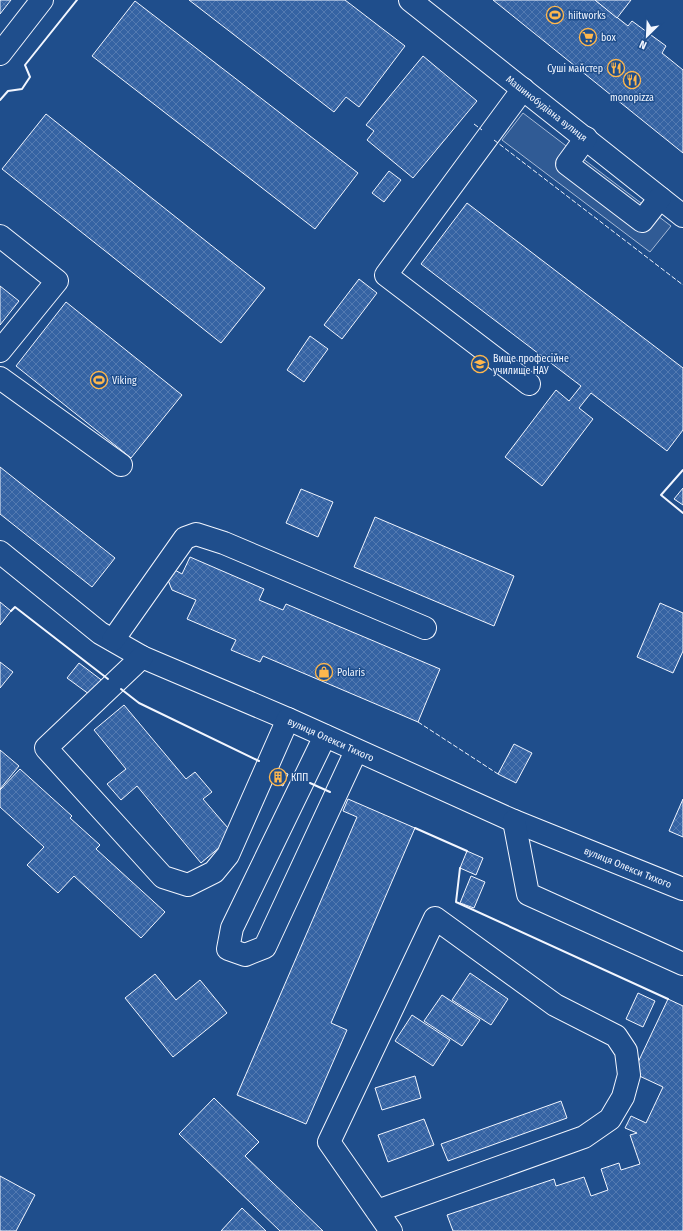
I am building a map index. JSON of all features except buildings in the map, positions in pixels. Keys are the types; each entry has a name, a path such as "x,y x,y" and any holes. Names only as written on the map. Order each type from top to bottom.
{"street":[{"path":"0,54 42,0"},
{"name":"Машинобудівна вулиця","path":"410,0 683,216"},
{"path":"524,89 386,274 529,384"},
{"path":"586,138 567,164 642,221 660,198"},
{"path":"0,236 57,281 0,351"},
{"path":"0,378 121,465"},
{"path":"113,640 185,538 196,534 224,543 425,628"},
{"name":"вулиця Олекси Тихого","path":"0,552 100,633 142,657 288,719 514,821 683,888"},
{"path":"142,657 46,748 164,877 188,885 214,872 228,855 288,719"},
{"path":"324,736 232,928 228,949 245,955 265,947 356,751"},
{"path":"514,821 528,894 683,964"},
{"path":"377,1211 584,1138 610,1119 622,1097 629,1075 626,1051 616,1036 555,1005 435,918 330,1142 377,1211 391,1231"}],"shaded area":[{"path":"523,113 671,226 650,252 502,140"}],"fence":[{"path":"474,124 482,130"},
{"path":"494,140 683,285"},
{"path":"418,722 498,774"}],"wall":[{"path":"0,100 8,91 22,89 30,77 25,65 77,0"},
{"path":"683,470 661,495 683,513"},
{"path":"11,611 15,607 108,679"},
{"path":"121,689 139,703 259,761"},
{"path":"310,783 330,792"},
{"path":"415,828 467,851"},
{"path":"460,868 456,902 668,999"}],"place":[{"name":"hiitworks","path":"555,15"},
{"name":"box","path":"588,37"},
{"name":"Суші майстер","path":"616,68"},
{"name":"monopizza","path":"632,80"},
{"name":"Вище професійне училище НАУ","path":"480,364"},
{"name":"Viking","path":"99,380"},
{"name":"Polaris","path":"324,672"},
{"name":"КПП","path":"278,777"}]}
